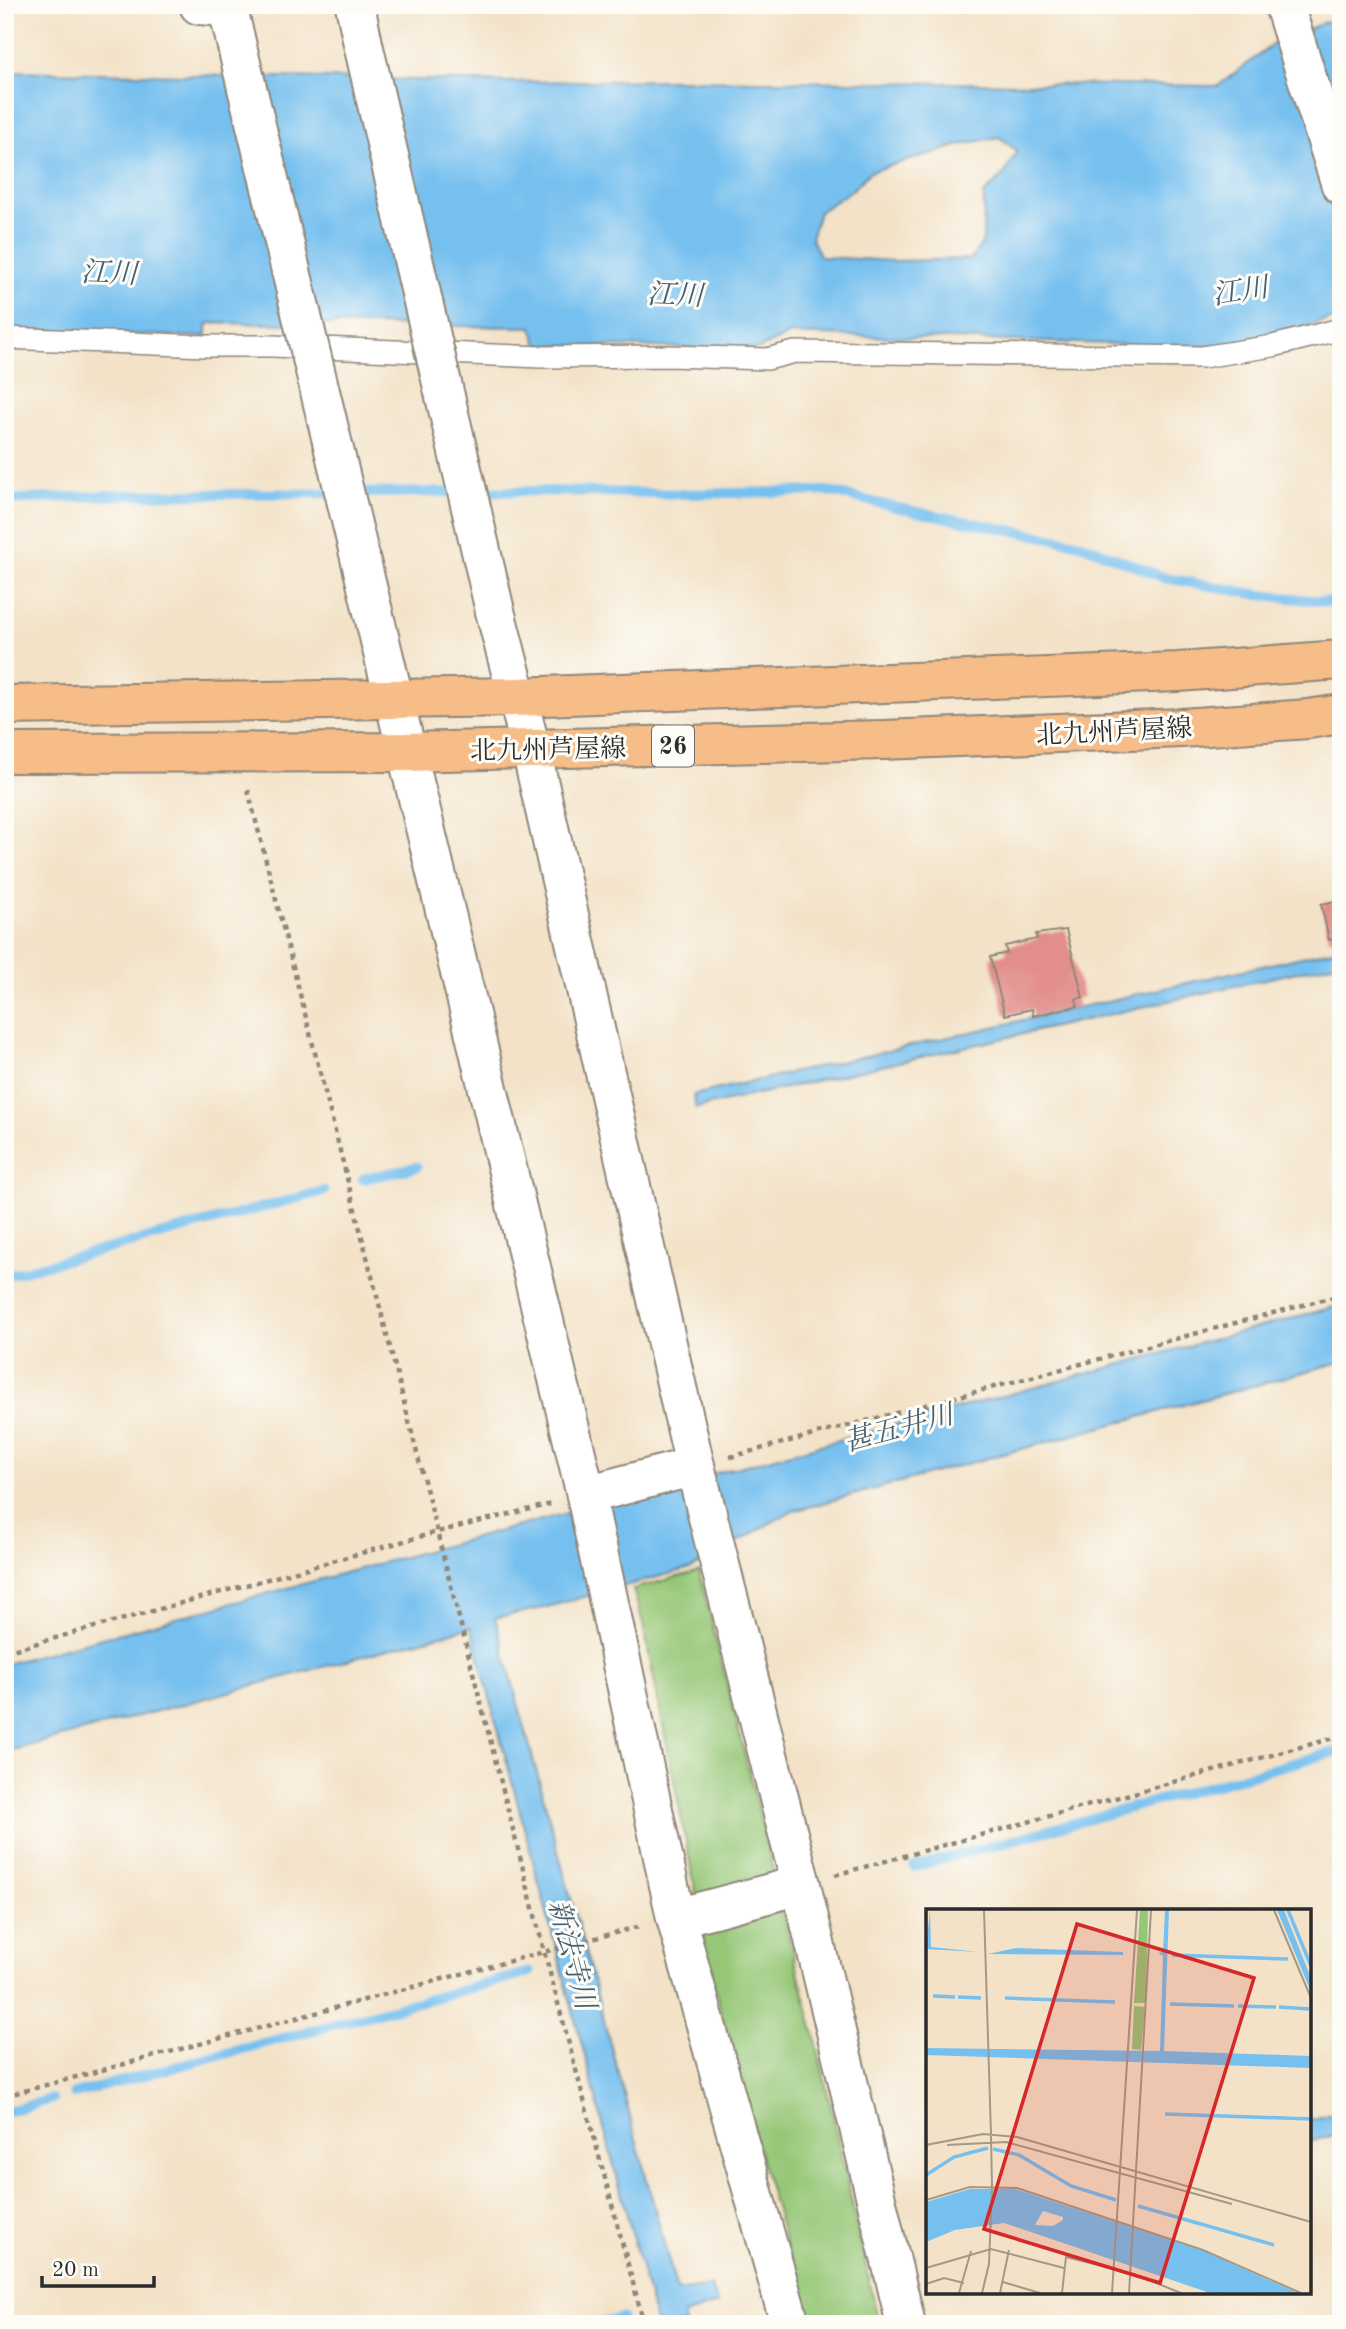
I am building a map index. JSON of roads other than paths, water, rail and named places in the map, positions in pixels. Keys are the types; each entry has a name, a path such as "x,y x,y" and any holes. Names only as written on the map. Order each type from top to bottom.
{"main road":[{"name":"北九州芦屋線","path":"5,705 517,697 1164,673 1341,660"},
{"name":"北九州芦屋線","path":"5,753 407,752 883,740 1167,729 1308,719 1341,713"}],"street":[{"path":"355,5 495,611 531,749 695,1466 801,1885 906,2324"},
{"path":"1284,5 1341,185"},
{"path":"222,14 376,624 586,1495 676,1917 790,2324"},
{"path":"586,1495 695,1466"},
{"path":"676,1917 801,1885"}],"lane":[{"path":"5,338 541,357 669,356 766,359 795,352 1202,357 1273,346 1341,329"}],"water":[{"name":"江川","path":"1341,15 1341,317 1277,334 1210,347 790,334 759,349 538,345 532,327 208,323 206,337 5,330 5,71 509,82 676,80 1218,86 1272,45","holes":["999,137 1017,151 1005,173 984,194 983,241 971,259 895,261 821,257 811,238 819,212 852,190 870,172 960,145"]},
{"path":"1341,948 1341,962 696,1108 693,1095"},
{"path":"1341,1305 1341,1362 790,1512 691,1568 543,1608 495,1618 677,2291 711,2286 717,2304 683,2315 685,2324 656,2324 471,1627 5,1752 5,1664"},
{"path":"1341,2112 1341,2133 1311,2141 1311,2120"}],"waterway":[{"path":"5,500 121,495 555,491 685,494 827,491 912,511 1081,544 1165,578 1261,595 1328,602 1341,600"},
{"path":"363,1179 417,1167"},
{"path":"5,1276 324,1191"},
{"path":"914,1867 1341,1750"},
{"path":"74,2094 530,1972"},
{"path":"5,2112 52,2099"},
{"path":"599,2324 622,2318"}],"water label":[{"name":"甚五井川","path":"898,1427"},
{"name":"新法寺川","path":"573,1954"}]}
